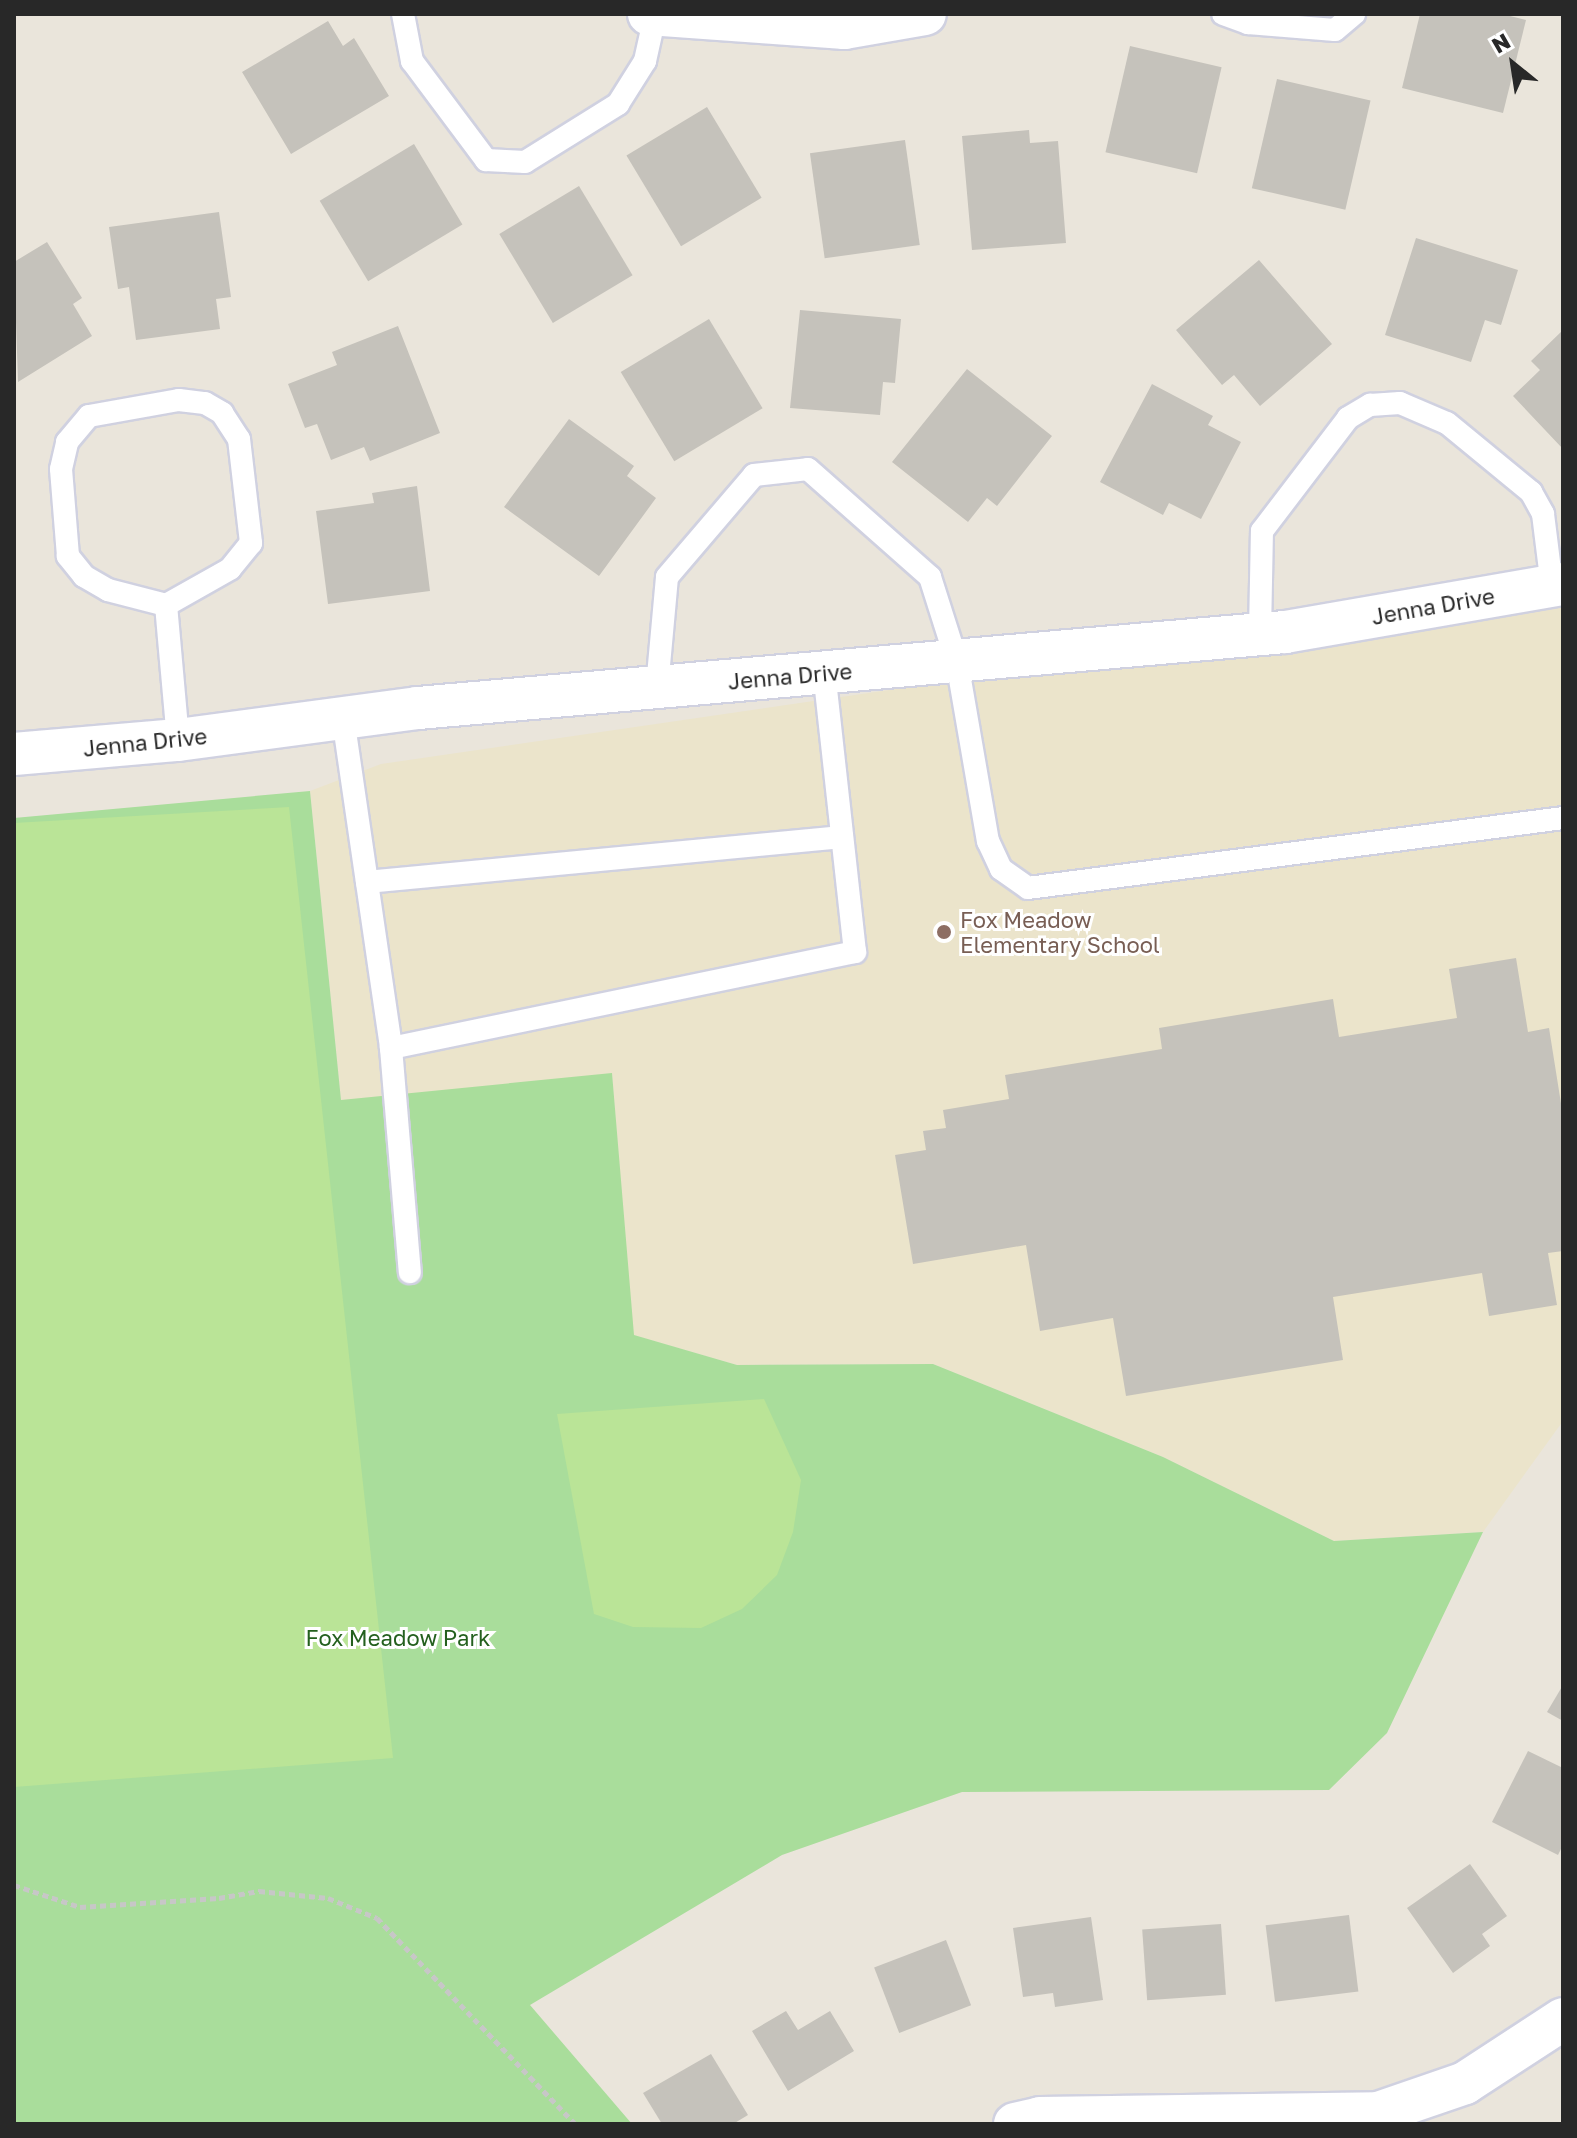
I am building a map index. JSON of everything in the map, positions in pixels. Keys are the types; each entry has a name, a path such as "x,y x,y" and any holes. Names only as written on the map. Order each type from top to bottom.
{"street":[{"path":"652,15 844,28 925,14"},
{"name":"Jenna Drive","path":"14,754 178,740 343,718 657,687 1260,633 1558,585"},
{"path":"1015,2124 1040,2118 1378,2113 1465,2083 1563,2019"}],"lane":[{"path":"403,14 412,61 486,160 525,162 618,104 645,61 652,15"},
{"path":"1223,14 1248,23 1335,30 1354,14"},
{"path":"179,400 205,403 222,413 239,439 251,543 230,569 166,605 108,590 84,576 68,556 61,469 67,442 89,416 179,400"},
{"path":"1260,633 1262,531 1348,418 1370,405 1400,403 1447,423 1531,492 1543,514 1558,585"},
{"path":"657,687 667,577 754,475 808,469 930,577 957,662 988,841 1001,869 1028,888 1563,818"},
{"path":"166,605 178,740"},
{"path":"391,1048 855,952 824,673"},
{"path":"343,718 391,1048 410,1272"},
{"path":"367,882 842,837"}],"path":[{"path":"14,1885 80,1907 219,1898 259,1891 328,1898 377,1918 575,2124"}],"shaded area":[{"name":"Fox Meadow Elementary School","path":"1563,592 1563,1421 1483,1532 1334,1541 1163,1457 933,1364 737,1365 633,1335 612,1074 341,1101 310,791 381,764"}],"green space":[{"name":"Fox Meadow Park","path":"310,791 341,1100 612,1073 634,1335 737,1365 933,1364 1163,1457 1334,1541 1483,1532 1387,1733 1329,1790 962,1792 782,1855 530,2005 632,2124 14,2124 14,818"},
{"path":"289,807 393,1758 14,1787 14,823"},
{"path":"764,1399 801,1480 793,1532 777,1575 742,1609 701,1628 633,1627 594,1614 557,1414"}],"building":[{"path":"1420,14 1502,14 1526,20 1503,113 1402,88"},
{"path":"328,21 343,46 354,38 389,96 291,154 242,72"},
{"path":"1130,46 1222,67 1197,173 1105,152"},
{"path":"1277,79 1371,101 1345,210 1252,188"},
{"path":"707,107 762,198 681,246 626,155"},
{"path":"1029,130 1030,143 1058,141 1066,243 972,250 962,136"},
{"path":"905,140 920,245 825,258 810,153"},
{"path":"414,144 462,225 368,281 320,201"},
{"path":"579,186 633,275 553,323 499,234"},
{"path":"219,212 231,297 216,299 220,329 136,340 129,287 118,289 109,227"},
{"path":"1416,238 1518,270 1501,325 1485,320 1471,362 1385,335"},
{"path":"47,242 82,298 73,304 92,336 18,382 14,262"},
{"path":"1259,260 1332,344 1260,406 1234,375 1222,385 1176,330"},
{"path":"800,310 901,319 895,383 883,382 880,415 790,408"},
{"path":"709,319 763,408 674,461 621,372"},
{"path":"398,326 440,433 370,461 364,447 331,460 317,424 305,428 288,384 337,365 332,352"},
{"path":"1563,330 1563,449 1513,396 1540,370 1531,361"},
{"path":"967,369 1052,436 997,506 987,498 968,522 892,462"},
{"path":"1152,384 1213,416 1208,425 1241,442 1201,519 1169,503 1163,515 1100,482"},
{"path":"569,419 634,466 627,476 656,498 599,576 504,507"},
{"path":"417,486 430,591 328,604 316,511 374,503 372,493"},
{"path":"1516,958 1528,1032 1549,1028 1563,1116 1563,1251 1548,1253 1557,1305 1489,1316 1482,1273 1333,1297 1343,1360 1126,1396 1113,1318 1040,1331 1026,1245 913,1264 895,1155 926,1150 923,1131 946,1128 943,1110 1009,1099 1005,1075 1162,1049 1159,1028 1333,999 1339,1037 1457,1018 1449,969"},
{"path":"1563,1685 1563,1721 1547,1712"},
{"path":"1528,1751 1563,1768 1563,1845 1558,1855 1492,1822"},
{"path":"1470,1864 1507,1916 1482,1934 1490,1946 1453,1973 1407,1908"},
{"path":"1349,1915 1358,1991 1275,2002 1266,1925"},
{"path":"1091,1917 1103,2000 1055,2007 1053,1993 1023,1997 1013,1928"},
{"path":"1221,1924 1226,1995 1147,2000 1142,1930"},
{"path":"946,1940 971,2005 899,2033 874,1968"},
{"path":"786,2011 798,2030 830,2011 854,2051 788,2091 752,2031"},
{"path":"711,2054 748,2115 733,2124 662,2124 643,2093"}],"place":[{"name":"Fox Meadow Elementary School","path":"944,932"}]}
